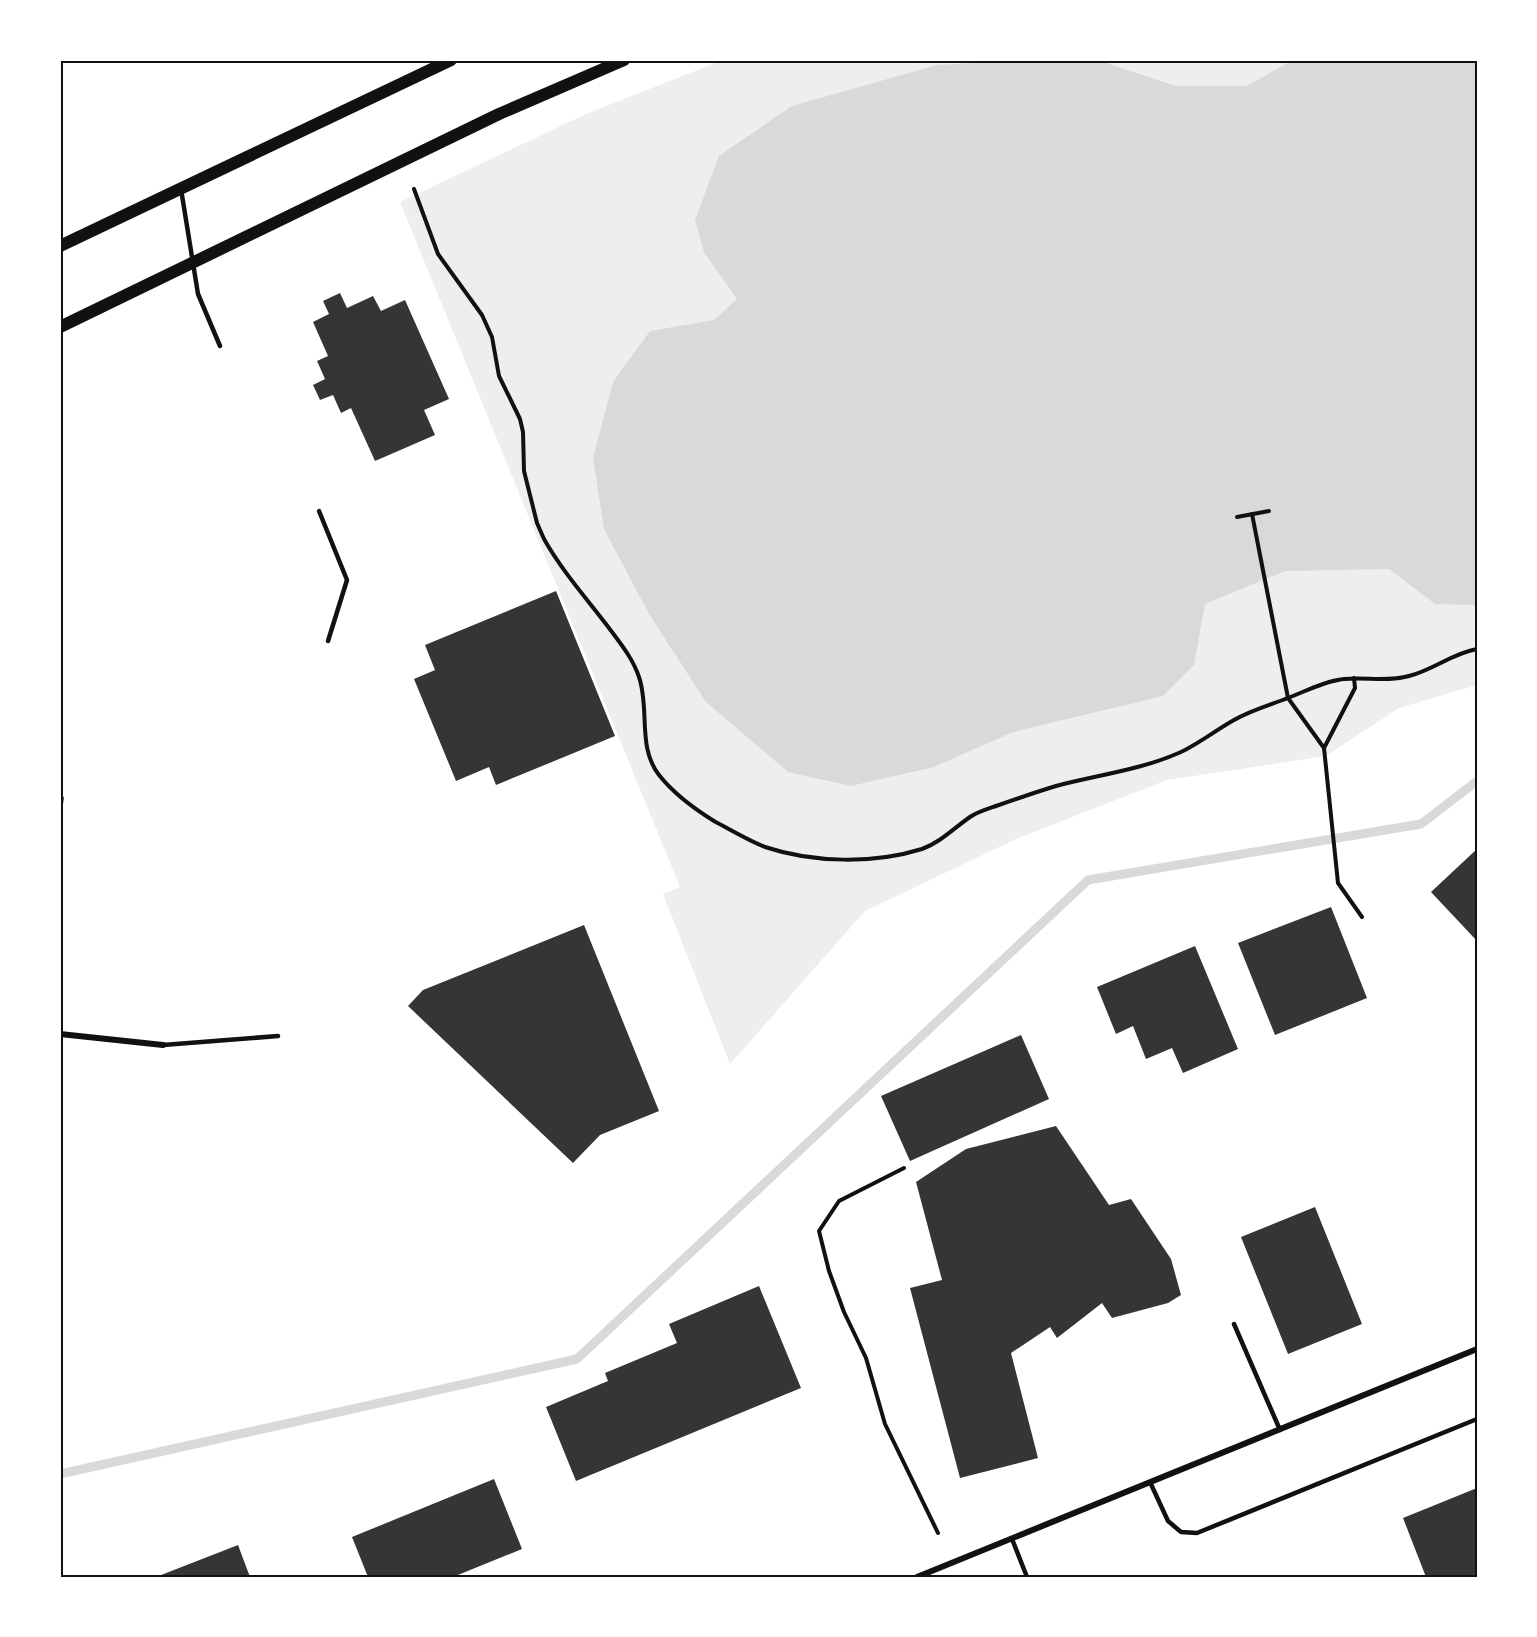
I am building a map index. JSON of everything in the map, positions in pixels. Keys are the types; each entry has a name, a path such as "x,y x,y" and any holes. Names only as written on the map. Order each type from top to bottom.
{"main road":[{"path":"60,246 451,60"},
{"path":"60,327 498,114 624,60"}],"street":[{"path":"60,1034 163,1045"},
{"path":"918,1577 1477,1349"}],"lane":[{"path":"181,189 198,294 220,346"},
{"path":"319,511 347,579 328,641"},
{"path":"163,1045 278,1036"},
{"path":"1234,1324 1280,1430"},
{"path":"1150,1482 1168,1521 1181,1532 1197,1533 1477,1419"},
{"path":"1011,1539 1027,1577"}],"path":[{"path":"414,189 438,254 488,326 499,376 523,432 525,471 537,523 544,539 623,646 639,678 645,707 646,742 650,760 658,774 681,799 727,828 766,847 804,856 843,860 885,857 925,848 945,837 977,813 1056,786 1142,766 1182,752 1235,719 1332,682 1354,678 1398,679 1427,671 1453,657 1477,649"},
{"path":"1237,517 1269,511"},
{"path":"1252,514 1288,698 1324,748 1338,883 1362,917"},
{"path":"1324,748 1355,688 1354,678"},
{"path":"904,1168 839,1201 819,1231 829,1271 844,1312 866,1358 885,1424 938,1533"}],"shaded area":[{"path":"723,60 1477,60 1477,685 1399,708 1326,756 1167,780 1016,839 865,911 730,1064 663,894 680,887 400,202 586,114"},
{"path":"1030,60 1097,60 1176,86 1247,86 1293,60 1477,60 1477,605 1435,604 1389,569 1285,571 1205,604 1194,665 1163,696 1013,732 934,767 851,786 788,772 706,702 649,614 604,529 593,458 613,382 650,331 714,320 737,299 704,252 695,220 719,156 792,106 937,65"}],"building":[{"path":"340,293 347,308 373,296 381,311 405,300 449,399 424,410 435,435 375,461 351,408 341,413 333,395 320,400 313,385 325,379 317,361 328,356 313,322 329,314 323,301"},
{"path":"556,591 615,736 496,785 489,767 456,781 414,679 435,670 425,645"},
{"path":"60,790 64,798 61,816 60,816"},
{"path":"1477,849 1477,941 1431,892"},
{"path":"1331,907 1367,998 1275,1035 1238,943"},
{"path":"584,925 659,1111 600,1135 573,1163 408,1006 423,990"},
{"path":"1195,946 1238,1049 1183,1073 1172,1048 1146,1059 1133,1026 1116,1034 1097,987"},
{"path":"1021,1035 1049,1099 910,1161 881,1096"},
{"path":"1056,1126 1109,1205 1131,1199 1171,1259 1181,1295 1168,1303 1112,1318 1102,1303 1057,1338 1050,1327 1011,1353 1038,1458 960,1478 910,1288 942,1280 916,1182 966,1149"},
{"path":"1315,1207 1362,1324 1288,1354 1241,1237"},
{"path":"759,1286 801,1388 576,1481 546,1407 608,1381 605,1373 677,1343 669,1324"},
{"path":"494,1479 522,1549 453,1577 368,1577 352,1537"},
{"path":"1477,1488 1477,1577 1426,1577 1403,1518"},
{"path":"238,1545 250,1577 156,1577"}],"waterway":[{"path":"60,1474 577,1359 1088,880 1421,824 1477,781"}]}
